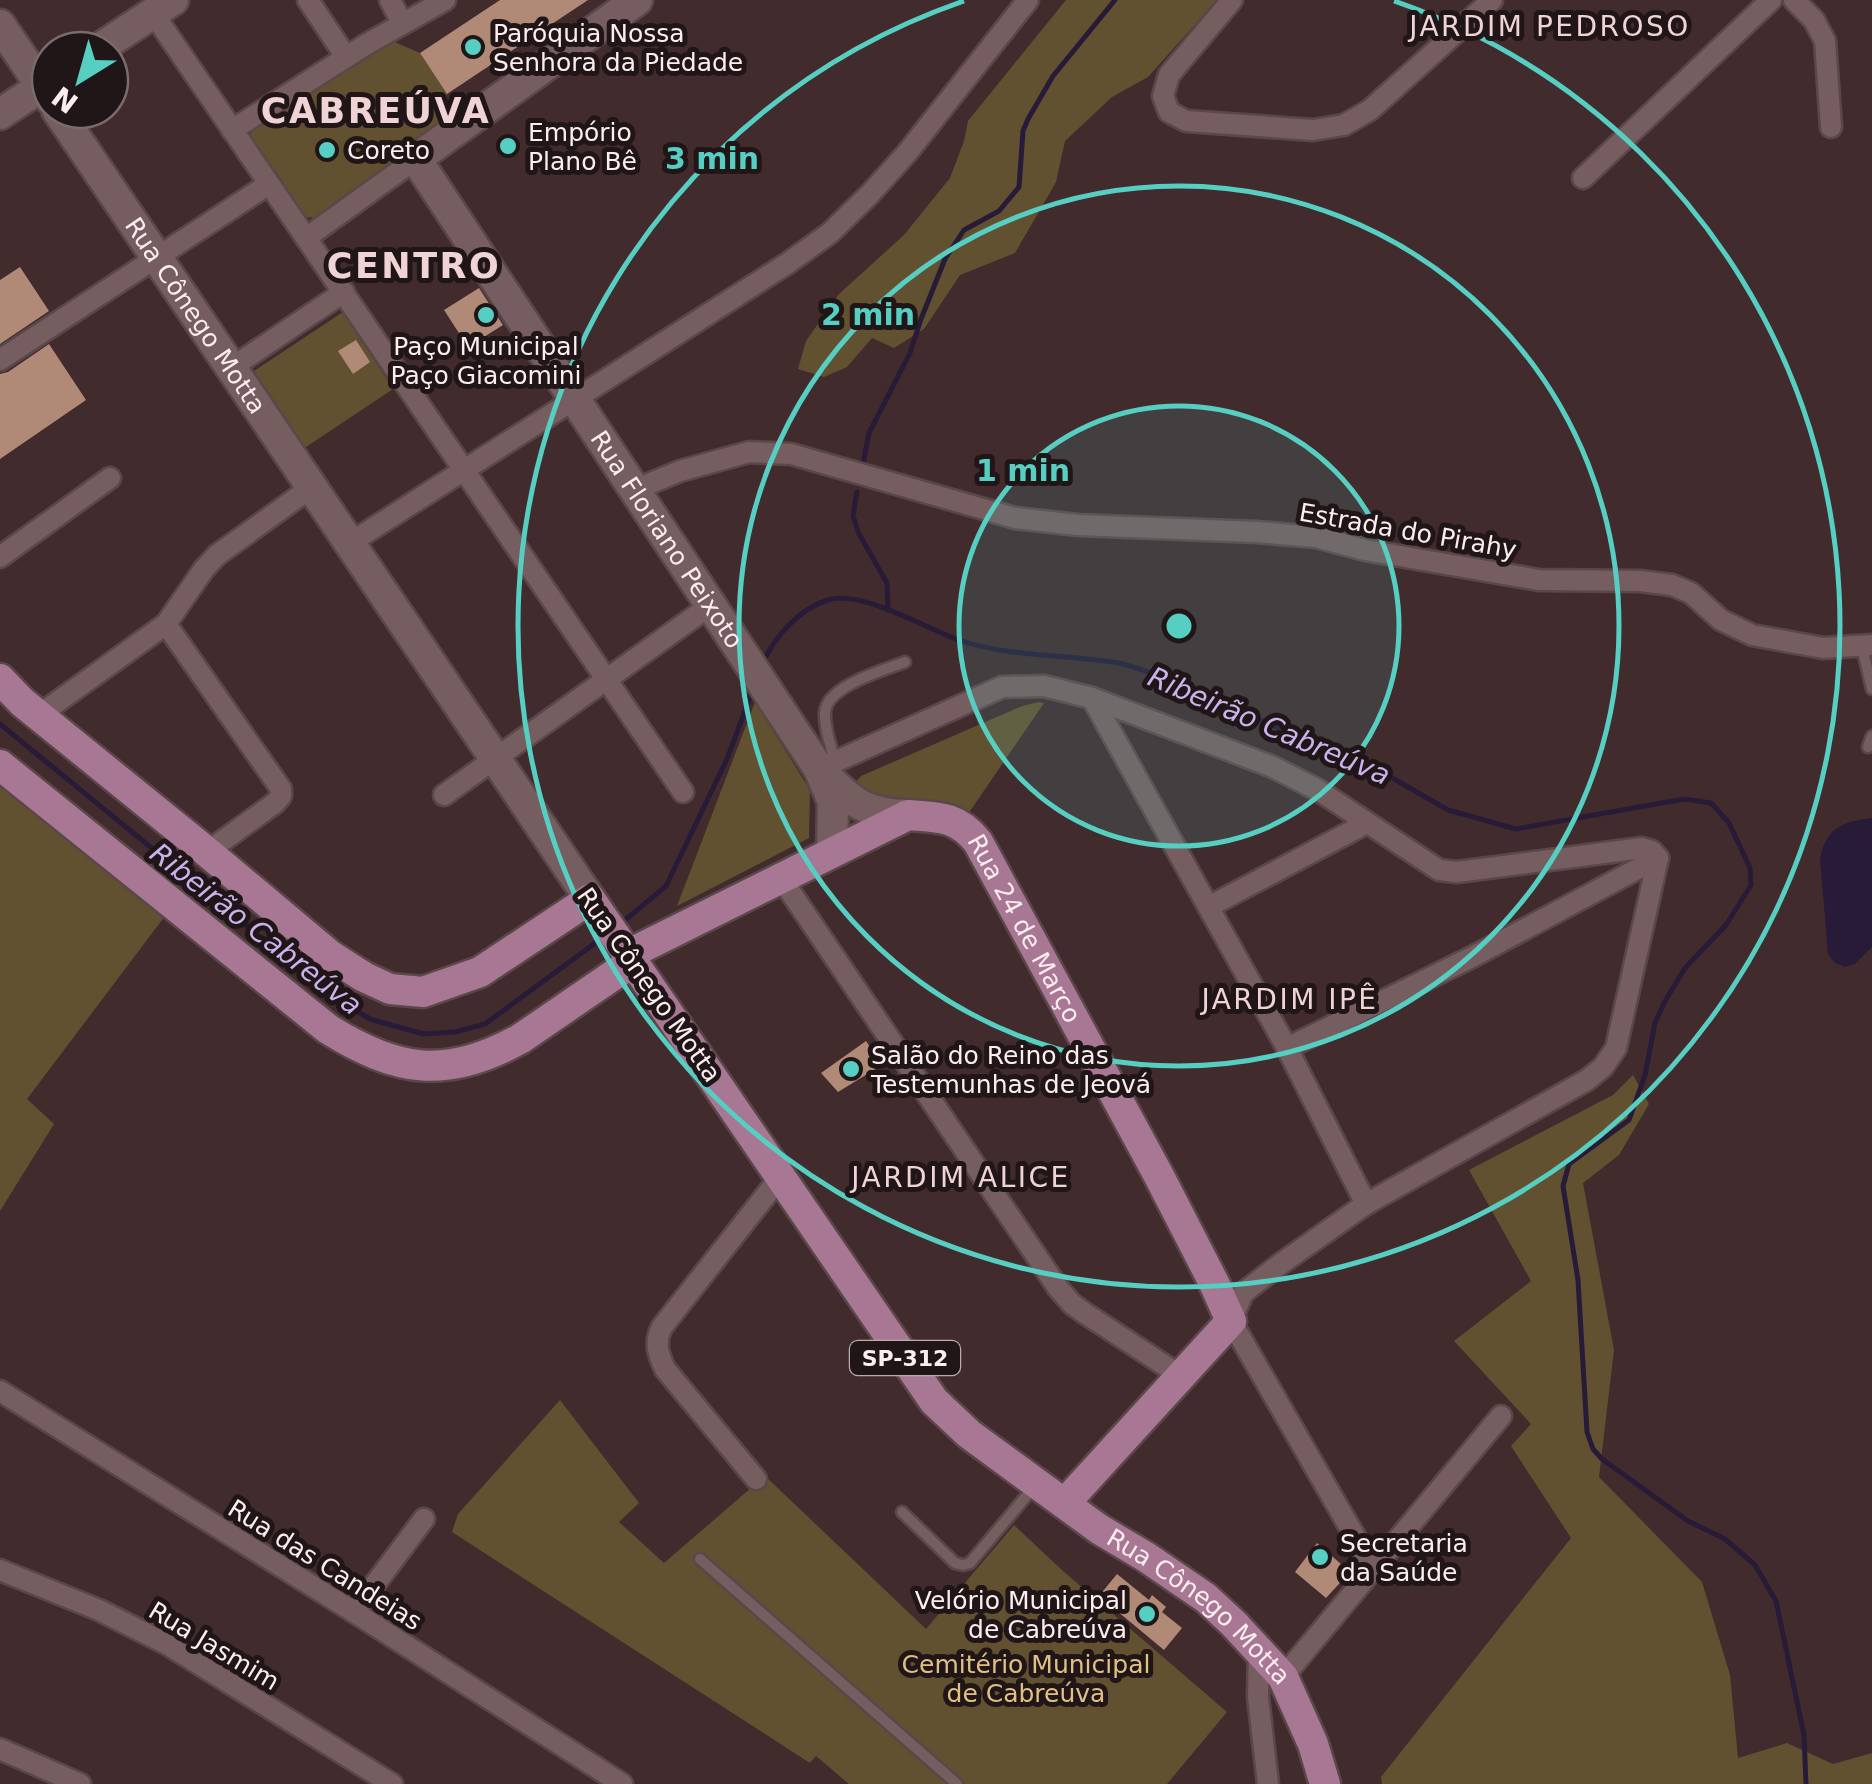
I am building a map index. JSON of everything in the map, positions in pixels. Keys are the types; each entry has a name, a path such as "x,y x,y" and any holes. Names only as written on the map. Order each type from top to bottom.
{"main road":[{"path":"0,680 331,956 390,990 423,992 480,972 596,908"},
{"name":"Rua 24 de Março","path":"0,765 328,1028 358,1047 412,1065 472,1061 500,1050 628,952 832,852 868,823 908,816 939,817 958,823 978,842 1159,1176 1231,1321"},
{"name":"Rua Cônego Motta","path":"596,908 934,1400 969,1434 1099,1529 1206,1598 1283,1677 1324,1779"},
{"path":"1066,1504 1231,1321"}],"street":[{"path":"308,0 346,57"},
{"path":"390,0 402,23"},
{"path":"232,130 445,0"},
{"path":"350,542 788,263 830,232 907,153 1028,0"},
{"path":"1232,0 1170,75 1163,96 1169,112 1186,121 1313,130 1344,126 1370,110 1492,0"},
{"path":"1584,178 1771,0"},
{"path":"1794,0 1814,20 1825,41 1831,127"},
{"path":"306,238 634,1"},
{"path":"128,30 163,7 232,130 683,792"},
{"name":"Rua Cônego Motta","path":"0,25 30,66"},
{"path":"0,114 30,102"},
{"name":"Rua Cônego Motta","path":"74,130 596,908"},
{"name":"Rua Floriano Peixoto","path":"416,159 768,692 827,766"},
{"path":"0,360 269,184"},
{"path":"231,368 344,292"},
{"name":"Estrada do Pirahy","path":"634,490 680,471 749,452 791,454 1014,518 1316,536 1365,550 1538,580 1672,585 1691,593 1721,620 1752,635 1823,648 1867,645"},
{"path":"0,557 110,478"},
{"path":"39,715 166,624 217,555 312,487"},
{"path":"444,795 710,605"},
{"path":"166,624 281,788 276,804 208,852"},
{"path":"827,766 1002,687 1044,686 1092,698 1273,767 1318,790 1439,870 1457,872 1642,848 1652,850 1658,858 1616,1048 1604,1067 1366,1204 1243,1293 1231,1321"},
{"path":"1092,698 1287,1048 1366,1204"},
{"path":"827,766 868,823"},
{"path":"827,766 833,802 832,852"},
{"path":"1210,906 1366,823"},
{"path":"1287,1048 1472,957 1658,858"},
{"path":"781,878 1058,1288 1072,1304 1180,1376"},
{"path":"756,1479 664,1369 657,1336 781,1176"},
{"name":"Rua 24 de Março","path":"1231,1321 1373,1568"},
{"name":"Rua das Candeias","path":"0,1391 622,1784"},
{"path":"1283,1677 1501,1416"},
{"path":"354,1612 424,1519"},
{"name":"Rua Jasmim","path":"0,1570 165,1642 392,1784"},
{"path":"1259,1650 1258,1697 1268,1784"},
{"path":"0,1749 80,1784"}],"lane":[{"path":"1867,645 1872,689"},
{"path":"827,766 826,712 834,694 906,662"},
{"path":"902,1512 955,1563 963,1565 970,1563 1038,1482"},
{"path":"700,1559 957,1784"}],"green space":[{"path":"1066,0 1217,0 1148,77 1112,97 1065,141 1056,182 1015,253 960,275 924,329 894,348 872,338 847,367 824,377 798,369 806,341 839,294 904,235 950,178 968,121"},
{"path":"390,40 420,53 447,94 444,123 317,218 305,217 250,135 252,128"},
{"path":"343,312 393,389 303,449 251,373"},
{"path":"755,702 810,790 809,838 677,906"},
{"path":"1044,703 968,814 889,807 854,784 861,776"},
{"path":"0,781 165,916 27,1099 54,1124 0,1211"},
{"path":"1633,1075 1649,1104 1619,1155 1583,1183 1614,1350 1599,1477 1702,1582 1730,1675 1738,1758 1787,1743 1833,1764 1872,1753 1872,1784 1382,1784 1381,1777 1571,1538 1511,1446 1531,1424 1454,1341 1531,1281 1469,1170 1613,1095"},
{"name":"Cemitério Municipal de Cabreúva","path":"560,1400 639,1503 619,1522 664,1563 765,1476 926,1629 1014,1525 1227,1712 1167,1784 849,1784 816,1756 810,1763 452,1532 458,1514"}],"shaded area":[{"path":"1872,818 1872,947 1855,964 1845,967 1828,954 1820,859 1826,840 1837,828"}],"building":[{"name":"Paróquia Nossa Senhora da Piedade","path":"500,0 588,0 447,94 420,53"},
{"name":"Coreto","path":"321,141 332,141 338,149 333,159 322,160 316,151"},
{"path":"20,267 49,311 0,344 0,280"},
{"name":"Paço Municipal Paço Giacomini","path":"479,288 503,325 468,347 444,310"},
{"path":"356,340 370,362 353,374 338,351"},
{"path":"49,344 86,400 0,459 0,374"},
{"name":"Salão do Reino das Testemunhas de Jeová","path":"866,1041 882,1065 838,1092 821,1073"},
{"name":"Secretaria da Saúde","path":"1317,1543 1350,1572 1326,1598 1295,1572"},
{"name":"Velório Municipal de Cabreúva","path":"1117,1574 1149,1600 1152,1595 1166,1607 1162,1612 1182,1628 1164,1650 1099,1596"}],"waterway":[{"path":"863,464 869,433 910,353 945,259 964,230 999,211 1019,187 1023,131 1028,119 1053,76 1115,0"},
{"path":"857,492 853,516 887,583 888,610"},
{"name":"Ribeirão Cabreúva","path":"763,663 781,634 807,610 828,600 857,600 978,645 1117,663 1149,672 1387,775 1448,810 1516,829 1684,799 1711,803 1729,823 1750,868 1751,885 1726,925 1685,968 1664,1003 1629,1120 1569,1164 1563,1186 1578,1280 1587,1432 1593,1449 1688,1521 1725,1539 1755,1565 1776,1601 1804,1735 1806,1784"},
{"name":"Ribeirão Cabreúva","path":"619,925 666,886 727,759 752,692"},
{"name":"Ribeirão Cabreúva","path":"0,724 335,998 370,1019 424,1034 455,1032 485,1024 602,938"}],"place":[{"name":"Paróquia Nossa Senhora da Piedade","path":"473,47"},
{"name":"Empório Plano Bê","path":"508,146"},
{"name":"Coreto","path":"327,150"},
{"name":"Paço Municipal Paço Giacomini","path":"486,315"},
{"name":"Salão do Reino das Testemunhas de Jeová","path":"851,1069"},
{"name":"Secretaria da Saúde","path":"1320,1557"},
{"name":"Velório Municipal de Cabreúva","path":"1147,1614"}],"district":[{"name":"JARDIM PEDROSO","path":"1550,26"},
{"name":"CABREÚVA","path":"376,111"},
{"name":"CENTRO","path":"414,266"},
{"name":"JARDIM IPÊ","path":"1290,999"},
{"name":"JARDIM ALICE","path":"961,1177"}]}
